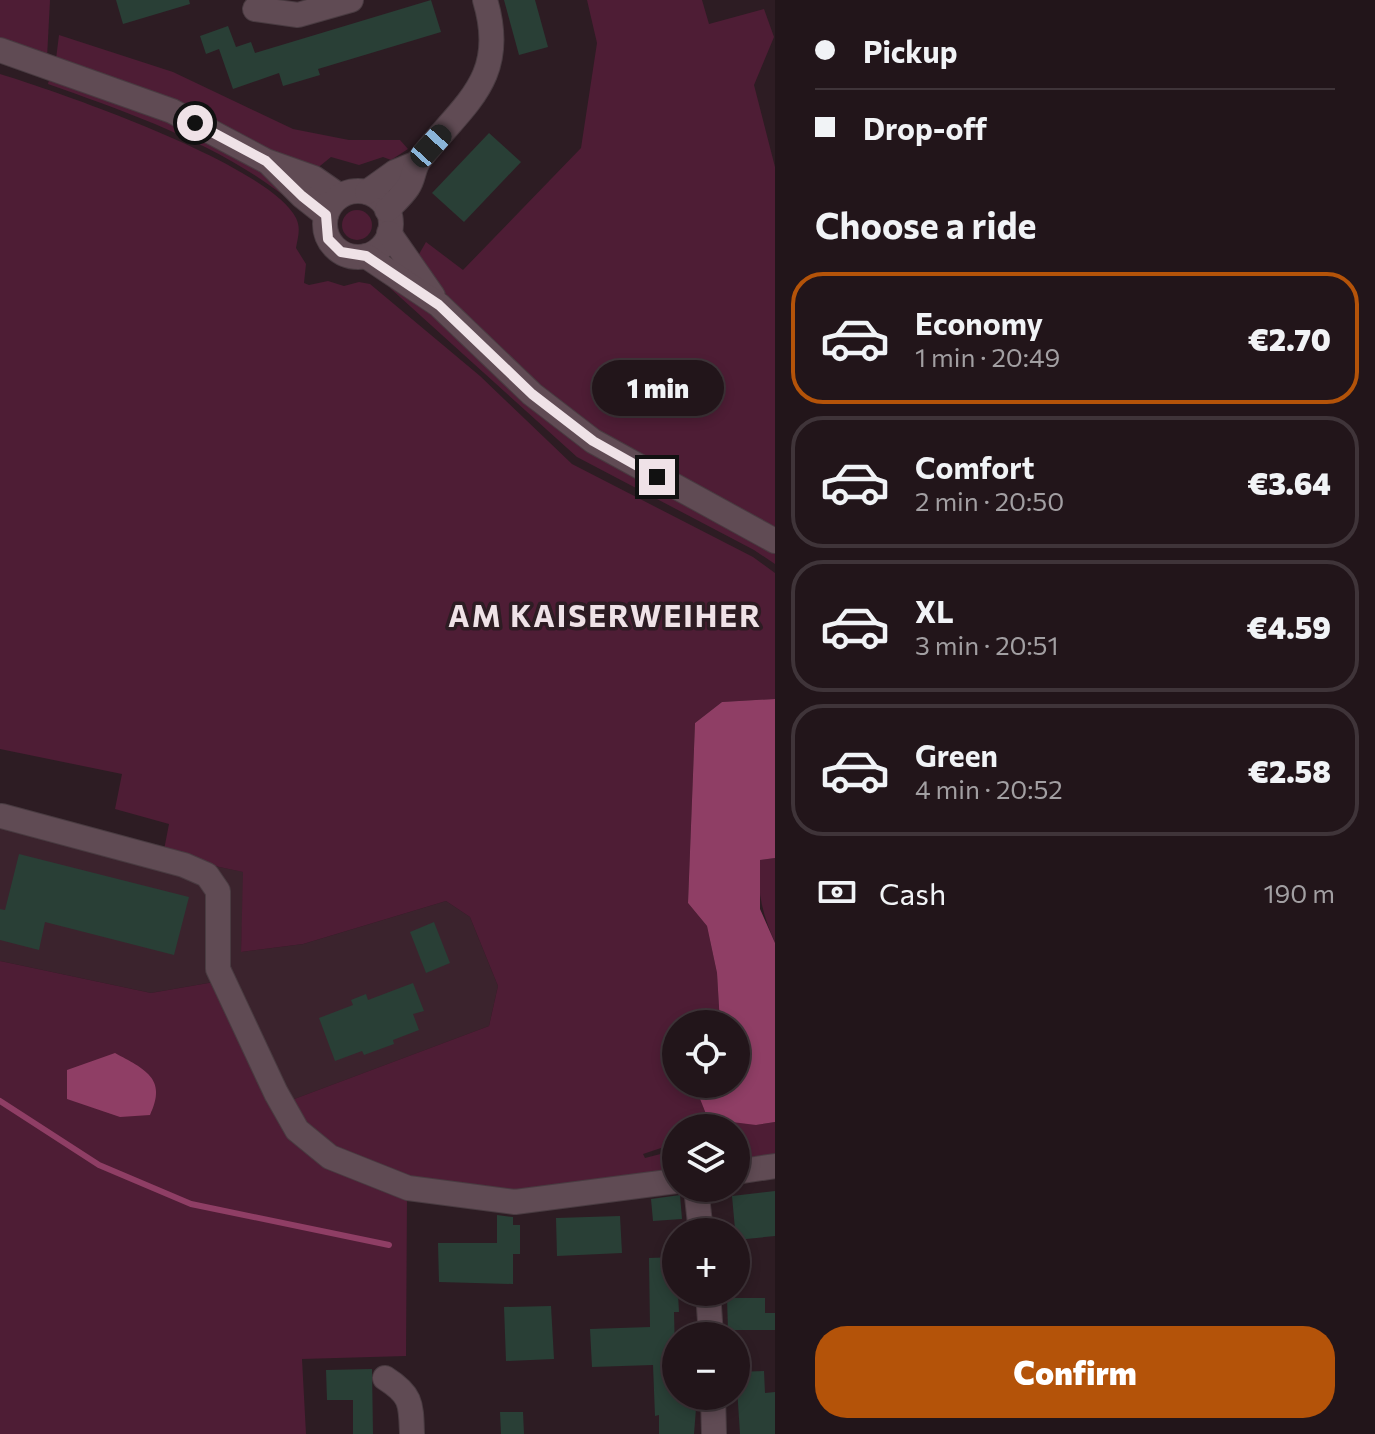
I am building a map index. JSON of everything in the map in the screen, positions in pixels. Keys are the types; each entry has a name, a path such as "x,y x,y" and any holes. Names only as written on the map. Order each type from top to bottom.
{"street":[{"path":"255,9 298,15 351,0"},
{"path":"439,305 388,221 379,199 367,192 353,191 333,205 326,233 333,246 348,256 366,256 379,249 388,221 409,186 417,163 475,96 488,71 493,44 485,0"},
{"path":"0,50 172,111 266,161 314,178 333,205"},
{"path":"367,192 395,172 417,163"},
{"path":"366,256 439,305 532,394 593,441 775,541"},
{"path":"2,816 184,865 207,875 218,891 218,969 297,1130 330,1157 408,1188 515,1202 662,1183"},
{"path":"750,1170 775,1166"},
{"path":"385,1378 405,1390 412,1408 412,1434"},
{"path":"713,1410 714,1434"}],"shaded area":[{"path":"0,0 50,0 47,58 0,43"},
{"path":"587,0 702,0 709,24 764,9 774,37 754,85 775,167 775,535 659,472 535,390 442,290 418,256 426,242 463,270 581,148 597,43"},
{"path":"59,35 173,72 293,129 349,140 400,140 408,149 391,160 383,157 359,165 331,157 315,170 56,59"},
{"path":"0,74 113,113 206,154 247,176 278,197 296,218 299,229 296,248 306,264 304,283 370,284 480,376 572,464 753,557 775,573 775,699 722,702 695,723 688,903 707,926 717,973 719,1010 662,1010 662,1098 713,1098 739,1114 662,1114 662,1148 643,1154 645,1158 662,1154 662,1178 514,1194 407,1194 406,1356 302,1359 306,1434 0,1434 0,961 151,993 220,981 289,1101 489,1026 498,986 470,917 446,901 303,944 241,952 243,872 163,855 169,824 115,809 122,774 0,749"},
{"path":"50,75 146,111 208,139 266,175 292,196 288,199 232,162 173,132 48,84"},
{"path":"357,210 367,215 372,225 367,235 357,240 347,235 342,225 347,215"},
{"path":"394,283 528,398 775,548 775,564 577,457 390,288"},
{"path":"775,699 775,858 760,860 760,909 775,943 775,1122 756,1125 750,1124 750,1114 706,1114 700,1098 750,1098 750,1010 719,1010 717,973 707,926 688,903 695,723 722,702"},
{"path":"0,822 244,872 241,952 303,944 446,901 470,917 498,986 489,1026 289,1101 220,981 151,993 0,961"},
{"path":"775,858 775,943 764,913 759,882 760,860"},
{"path":"115,1053 144,1070 154,1083 155,1102 150,1115 120,1117 67,1099 67,1070"},
{"path":"750,1121 756,1125 775,1122 775,1161 750,1165"}],"building":[{"path":"116,0 189,0 190,4 123,24"},
{"path":"431,0 441,32 318,69 320,75 283,86 279,73 233,89 219,49 206,54 200,36 228,26 236,47 251,42 255,53"},
{"path":"504,0 535,0 548,47 519,55"},
{"path":"489,133 521,162 464,222 432,193"},
{"path":"19,854 189,897 174,955 45,922 39,950 0,940 0,909 5,910"},
{"path":"434,922 450,963 426,973 410,932"},
{"path":"413,983 424,1011 413,1014 419,1030 393,1040 394,1044 335,1061 319,1018 353,1005 351,1000 366,994 368,1000"},
{"path":"775,1191 775,1236 750,1239 750,1218 734,1218 733,1202 750,1202 750,1194"},
{"path":"662,1197 662,1202 681,1202 682,1218 653,1221 651,1199"},
{"path":"497,1215 513,1217 513,1225 520,1225 520,1254 513,1254 513,1284 439,1282 438,1243 497,1243"},
{"path":"620,1216 622,1253 557,1256 556,1218"},
{"path":"649,1258 662,1258 662,1306 679,1306 679,1312 674,1312 674,1322 662,1322 662,1410 696,1410 694,1434 659,1434 659,1415 655,1416 653,1365 592,1367 590,1329 650,1327"},
{"path":"750,1298 765,1298 765,1313 775,1313 775,1330 750,1330 750,1322 728,1322 727,1306 750,1306"},
{"path":"551,1306 554,1359 506,1361 504,1307"},
{"path":"372,1369 373,1434 353,1434 353,1400 327,1400 326,1370"},
{"path":"764,1371 765,1393 775,1392 775,1434 740,1434 738,1410 750,1410 750,1372"},
{"path":"500,1412 523,1412 524,1434 501,1434"}],"waterway":[{"path":"0,1101 99,1165 191,1204 389,1245"}],"district":[{"name":"AM KAISERWEIHER","path":"605,614"}],"route":[{"path":"195,123 266,161 326,215 325,227 333,246 348,256 366,256 439,305 532,394 593,441 657,477"}]}
